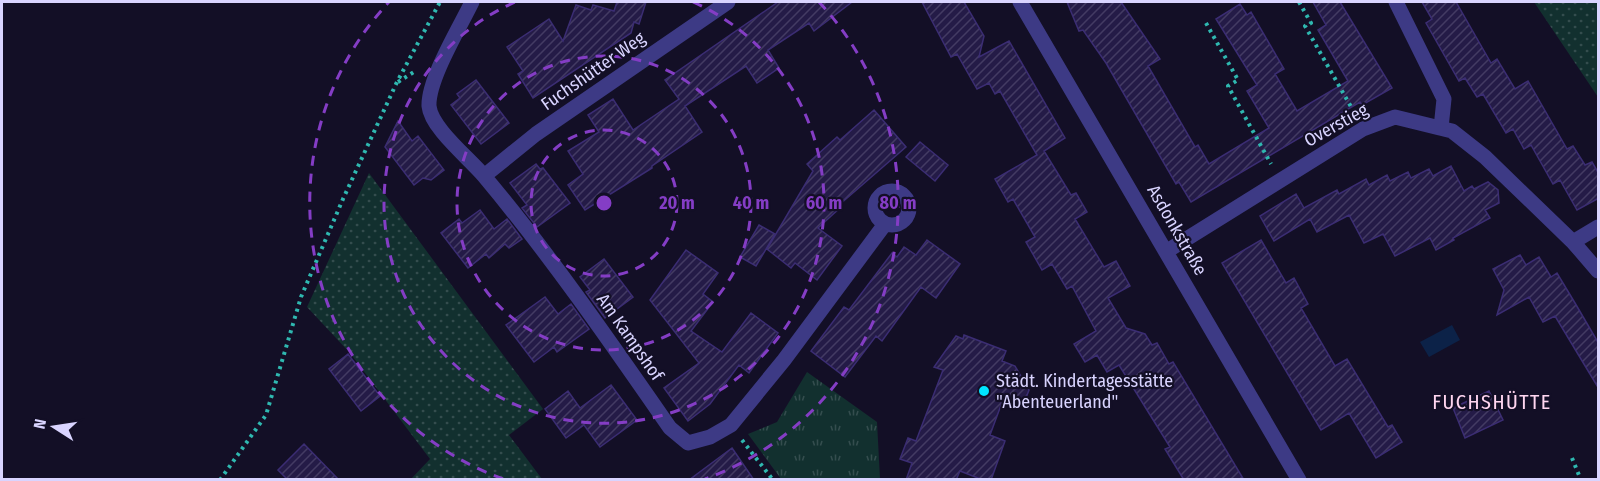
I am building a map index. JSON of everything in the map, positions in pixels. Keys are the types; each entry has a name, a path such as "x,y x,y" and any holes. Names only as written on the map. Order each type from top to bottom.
{"street":[{"name":"Am Kampshof","path":"472,2 430,91 429,108 434,122 484,176 574,293 670,428 688,443 710,437 731,425 784,360 885,224"},
{"name":"Fuchshütter Weg","path":"484,176 536,134 728,2"},
{"name":"Asdonkstraße","path":"1020,2 1299,480"},
{"path":"1396,2 1444,99 1441,128"},
{"name":"Overstieg","path":"1167,251 1364,129 1395,117 1452,131 1485,157 1573,242 1599,271"},
{"path":"1573,242 1599,227"}],"path":[{"path":"220,480 266,416 301,297 397,82 440,2"},
{"path":"1299,2 1311,23 1305,26 1364,129"},
{"path":"1206,23 1238,80 1228,86 1281,180"},
{"path":"731,425 773,480"},
{"path":"1572,458 1581,480"}],"green space":[{"path":"1534,2 1598,2 1598,97"},
{"path":"369,173 543,409 509,435 542,479 411,479 430,459 350,353 307,307"},
{"path":"807,372 877,422 880,479 781,479 748,434 777,422"}],"water":[{"path":"1452,325 1460,340 1429,357 1420,342"}],"building":[{"path":"617,2 646,2 639,24 634,22 631,33 533,98 518,74 523,71 507,47 549,19 563,41 576,5 591,10 593,5 614,11"},
{"path":"778,2 852,2 814,31 809,23 768,50 779,68 757,83 746,66 685,106 702,132 652,168 585,210 568,185 583,174 568,151 599,132 588,115 613,99 633,130 679,99 665,80"},
{"path":"922,2 964,2 984,36 979,57 1009,41 1065,138 1044,151 1071,195 1076,193 1087,212 1075,219 1104,267 1116,261 1130,286 1108,298 1126,328 1145,334 1152,345 1157,343 1169,364 1173,362 1244,480 1184,480 1165,449 1170,447 1119,365 1107,372 1097,355 1085,362 1074,344 1096,331 1072,286 1067,289 1052,264 1042,270 1026,242 1035,237 1013,199 1008,202 995,179 1037,155 1000,91 995,94 989,83 977,89 957,54 951,57"},
{"path":"1067,2 1121,2 1160,59 1148,66 1195,147 1198,145 1209,164 1269,128 1247,91 1257,85 1216,19 1240,4 1247,15 1251,12 1284,69 1275,74 1297,111 1348,81 1318,30 1326,25 1313,2 1340,2 1392,88 1362,105 1360,102 1191,202 1179,182 1176,184 1106,63 1083,30 1079,31"},
{"path":"1422,2 1456,2 1491,63 1497,59 1515,89 1528,81 1567,149 1573,146 1585,165 1592,162 1599,174 1599,198 1577,210 1560,180 1553,184 1531,145 1524,149 1513,129 1506,133 1483,94 1477,97 1465,78 1459,81 1426,23 1432,19"},
{"path":"476,80 509,123 481,144 451,105 460,98 457,94"},
{"path":"874,110 906,147 839,205 841,207 818,228 842,246 817,280 795,263 791,268 767,249 813,171 807,164 837,137 840,140"},
{"path":"398,121 412,141 418,136 444,170 431,180 423,178 414,185 385,147"},
{"path":"920,142 948,165 935,181 906,157"},
{"path":"536,164 540,169 543,168 570,203 537,227 522,208 527,205 510,183"},
{"path":"1451,166 1464,191 1472,186 1474,189 1488,182 1498,190 1499,203 1485,210 1490,218 1436,250 1430,238 1395,256 1383,234 1364,243 1349,215 1317,232 1310,219 1274,241 1260,216 1296,194 1304,208 1337,190 1339,194 1366,179 1369,185 1387,175 1390,181 1408,172 1411,178 1429,169 1433,176"},
{"path":"480,210 494,229 507,219 522,239 509,248 505,244 489,258 486,254 468,268 441,233 459,219 462,223"},
{"path":"759,225 775,234 756,266 740,257"},
{"path":"927,240 960,264 936,298 921,287 882,341 876,336 845,377 811,351 844,307 849,310 892,253 897,257 904,247 916,255"},
{"path":"1261,240 1286,283 1294,278 1308,304 1301,308 1335,366 1347,359 1388,427 1392,425 1402,442 1376,458 1349,413 1321,430 1222,263"},
{"path":"686,250 718,273 703,294 713,302 691,331 722,352 751,313 778,333 749,373 739,365 710,404 688,421 664,388 699,363 650,300"},
{"path":"1520,255 1526,265 1539,257 1551,277 1557,273 1575,303 1599,344 1599,389 1555,316 1543,322 1529,297 1497,315 1504,290 1493,269"},
{"path":"604,259 633,297 605,318 586,292 590,290 580,277"},
{"path":"545,297 558,314 571,304 589,329 557,352 554,347 534,362 506,325"},
{"path":"964,335 1006,351 1002,361 1015,366 1029,390 1024,403 1019,402 1018,405 1004,397 990,435 1005,441 991,480 983,480 960,471 956,480 906,480 912,463 900,459 908,438 916,441 943,370 934,367 956,336 963,339"},
{"path":"348,354 380,396 361,411 329,369"},
{"path":"611,385 637,420 600,447 584,425 566,438 545,409 568,391 580,408"},
{"path":"1489,391 1503,420 1465,438 1453,408"},
{"path":"304,444 339,480 288,480 278,470"},
{"path":"732,448 754,480 689,480"}],"place":[{"name":"Städt. Kindertagesstätte \"Abenteuerland\"","path":"984,391"}],"district":[{"name":"FUCHSHÜTTE","path":"1492,402"}]}
